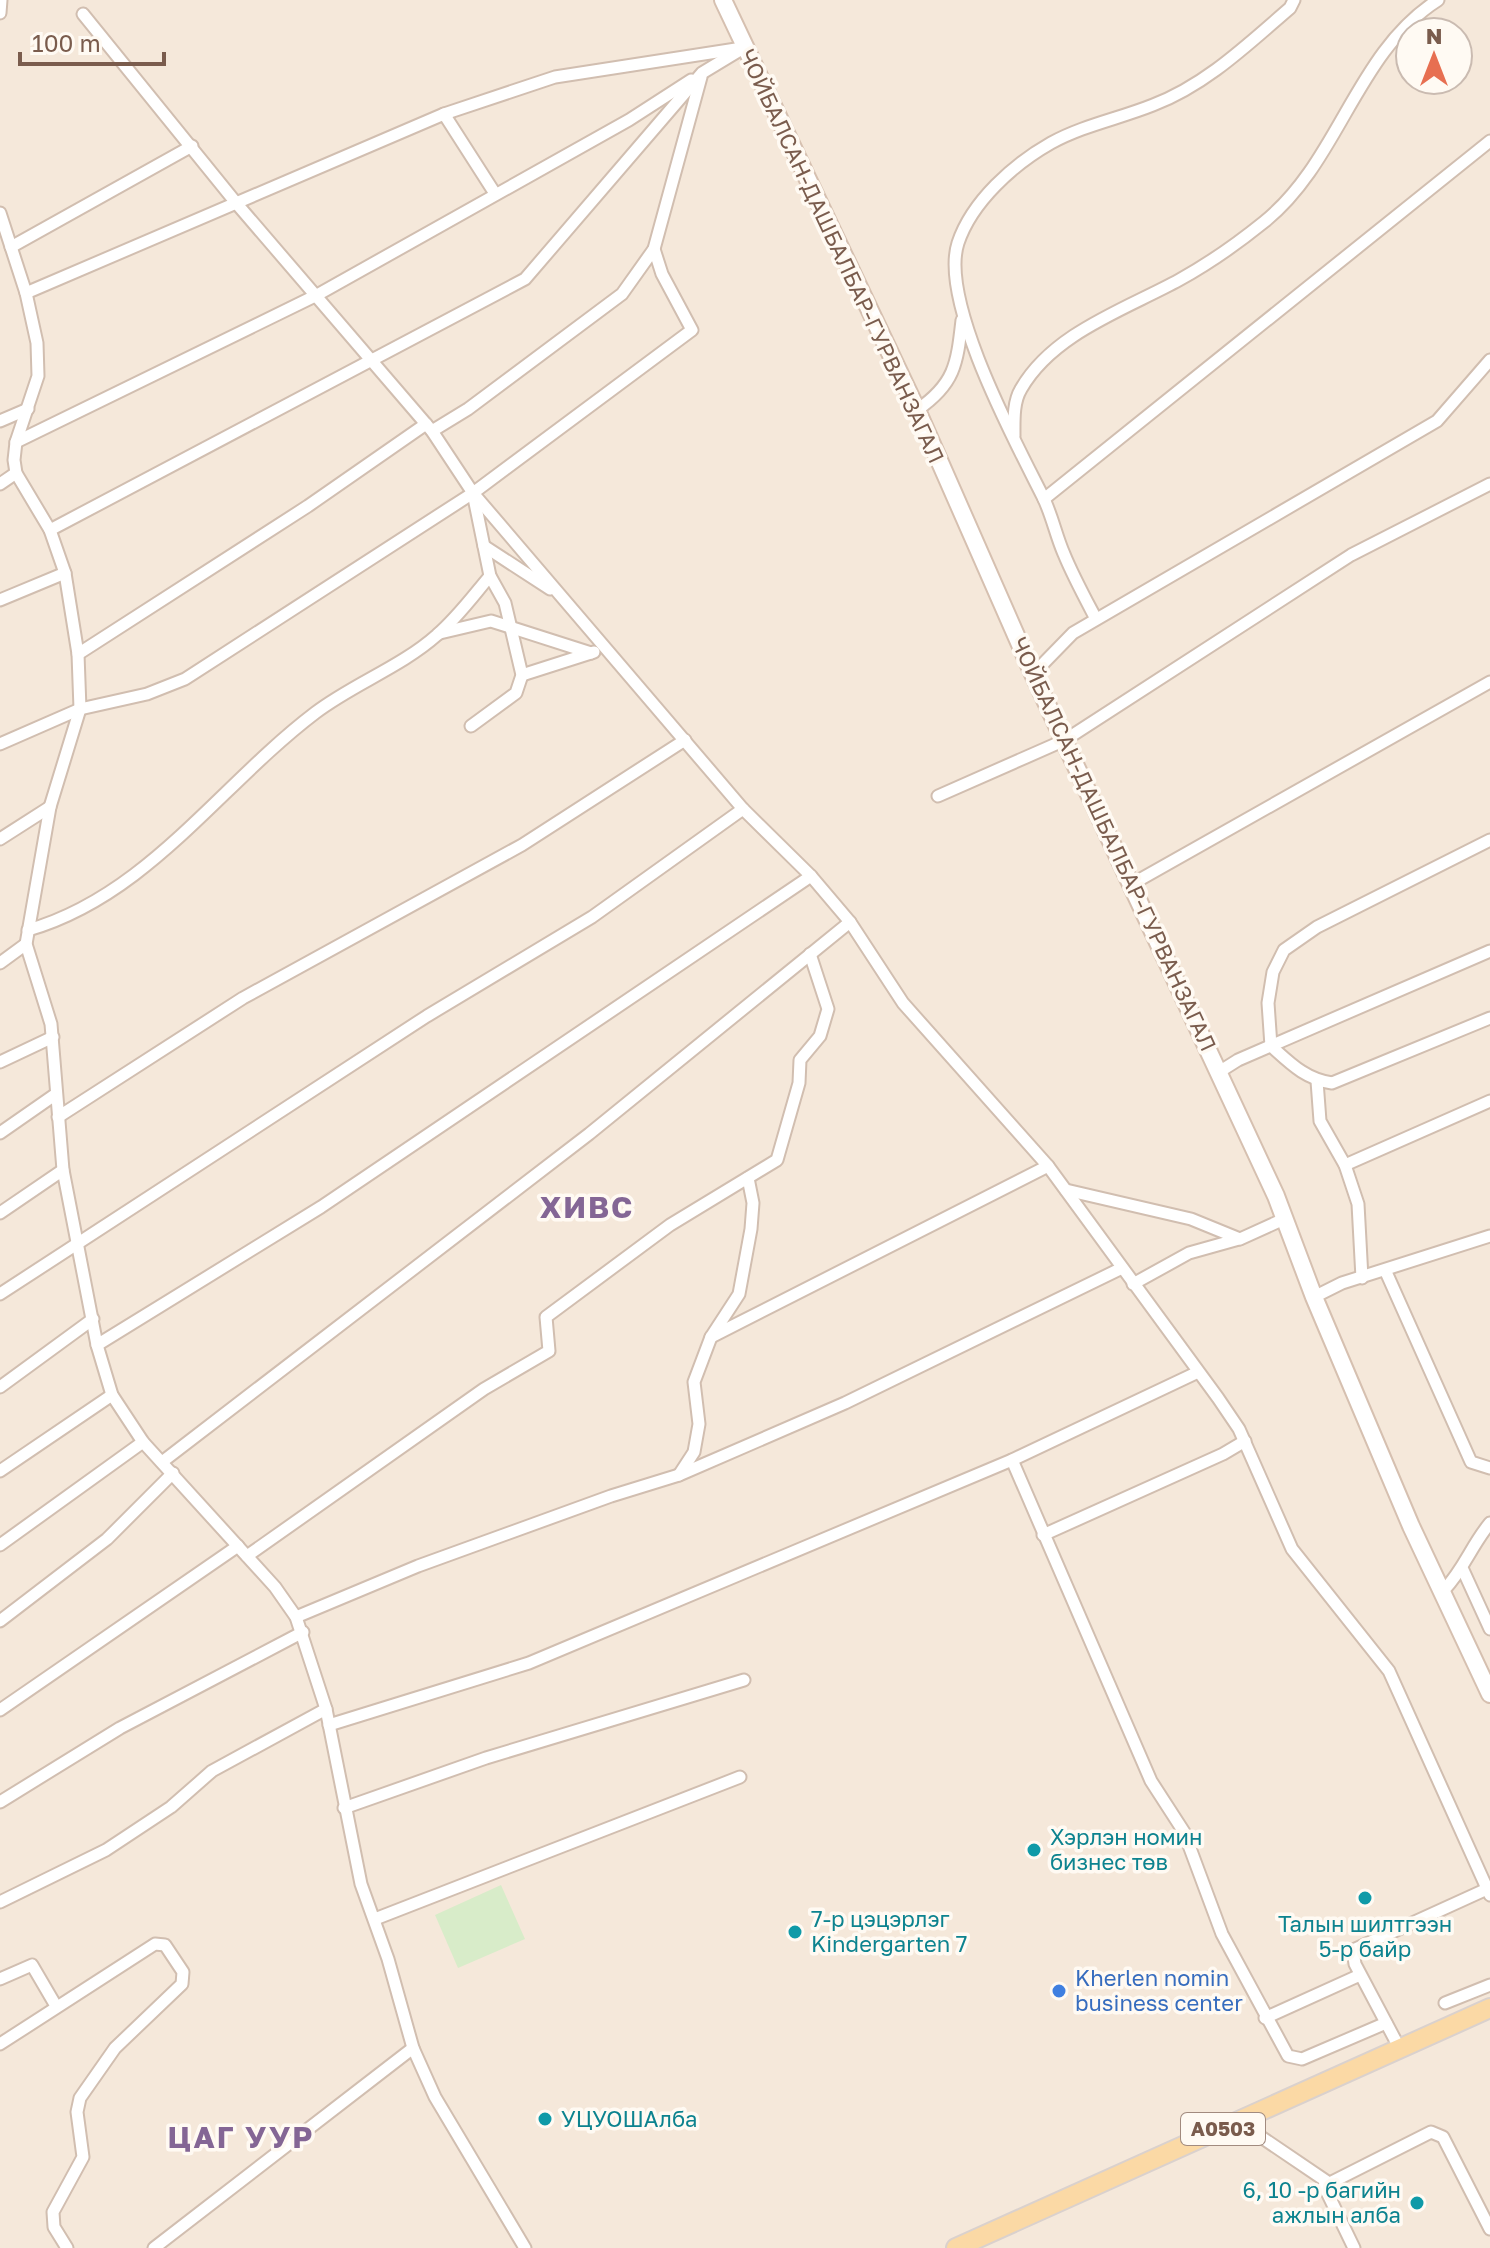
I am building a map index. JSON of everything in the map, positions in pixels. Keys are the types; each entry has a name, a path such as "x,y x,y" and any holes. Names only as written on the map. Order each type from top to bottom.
{"main road":[{"name":"A0503","path":"956,2248 1490,2008"}],"street":[{"path":"0,13 1,0"},
{"name":"ЧОЙБАЛСАН-ДАШБАЛБАР-ГУРВАНЗАГАЛ","path":"723,0 917,410 1033,674 1219,1072 1284,1219 1411,1526 1485,1668 1490,1694"},
{"path":"1096,619 1063,554 1044,499 1014,441 963,316 954,275 958,243 988,191 1048,145 1087,125 1155,105 1215,72 1290,8 1294,0"},
{"path":"1014,441 1020,390 1040,365 1110,314 1180,279 1225,250 1288,202 1330,142 1356,94 1399,31 1438,0"},
{"path":"83,14 237,204 429,428 473,493 560,596 743,809 811,876 850,922 903,1003 1048,1166 1196,1373 1218,1398 1245,1441 1292,1549 1389,1671 1489,1892 1353,1950 1351,1956 1360,1975 1400,2049"},
{"path":"16,442 317,295 494,192 629,120 745,47"},
{"path":"26,293 444,114 555,77 745,47"},
{"path":"78,654 429,428 468,409 622,294 654,249 702,73"},
{"path":"50,530 525,279 702,73"},
{"path":"444,114 494,192"},
{"path":"1044,499 1490,141"},
{"path":"11,247 192,146"},
{"path":"0,213 26,293 37,343 38,376 16,442 16,473 50,530 65,573 78,654 80,709 50,807 26,944 53,1037 63,1170 97,1345 112,1395 143,1442 247,1556 296,1617 326,1709 361,1884 375,1919 413,2048 435,2097 525,2248"},
{"path":"0,744 80,709 147,694 185,679 473,493 692,330 662,274 654,249"},
{"path":"917,410 939,395 957,366 963,316"},
{"path":"1033,674 1073,633 1437,421 1490,360"},
{"path":"0,421 28,409"},
{"path":"0,484 16,473"},
{"path":"938,796 1065,740 1351,555 1490,484"},
{"path":"471,726 516,693 522,675 505,603 490,576 473,493"},
{"path":"484,546 560,596"},
{"path":"0,600 65,573"},
{"path":"28,930 64,920 108,896 185,832 315,713 440,633 490,576"},
{"path":"440,633 479,622 511,625 591,653"},
{"path":"522,675 607,648"},
{"path":"1132,884 1490,682"},
{"path":"58,1117 243,998 522,845 685,740"},
{"path":"0,839 50,807"},
{"path":"0,1294 427,1016 592,917 743,809"},
{"path":"1490,840 1317,927 1284,950 1273,972 1268,1003 1271,1046 1298,1071 1317,1081 1332,1083 1351,1078 1490,1018"},
{"path":"97,1345 321,1207 811,876"},
{"path":"162,1462 589,1134 850,922"},
{"path":"0,963 26,944"},
{"path":"1219,1072 1271,1046 1490,951"},
{"path":"247,1556 484,1389 549,1351 546,1317 670,1225 777,1160 799,1083 800,1060 820,1036 828,1009 810,954"},
{"path":"0,1062 53,1037"},
{"path":"1317,1081 1320,1121 1345,1165 1358,1204 1362,1278"},
{"path":"0,1133 56,1094"},
{"path":"1345,1165 1490,1101"},
{"path":"711,1337 1048,1166"},
{"path":"0,1213 63,1170"},
{"path":"679,1475 694,1452 699,1424 694,1382 711,1337 739,1294 751,1229 753,1203 748,1178"},
{"path":"1066,1190 1191,1219 1240,1239"},
{"path":"1133,1284 1189,1253 1240,1239 1284,1219"},
{"path":"1314,1297 1490,1236"},
{"path":"296,1617 433,1560 679,1475 845,1403 1122,1268"},
{"path":"1386,1272 1471,1462 1490,1468"},
{"path":"0,1387 93,1319"},
{"path":"329,1725 529,1663 1012,1460 1196,1373"},
{"path":"0,1471 112,1395"},
{"path":"1043,1535 1223,1454 1245,1441"},
{"path":"0,1545 143,1442"},
{"path":"1012,1460 1127,1728 1163,1803 1184,1832 1222,1934 1288,2056 1302,2059 1386,2023"},
{"path":"0,1621 107,1539 173,1473"},
{"path":"1444,1590 1463,1570 1472,1544 1490,1523"},
{"path":"0,1710 238,1546"},
{"path":"1463,1570 1490,1629"},
{"path":"0,1802 120,1728 303,1632"},
{"path":"344,1808 486,1758 744,1680"},
{"path":"0,1902 106,1850 171,1807 212,1771 326,1709"},
{"path":"375,1919 740,1777"},
{"path":"0,2044 155,1944 165,1945 183,1972 182,1984 115,2048 80,2098 77,2112 83,2157 52,2220 67,2248"},
{"path":"0,1979 32,1965 56,2006"},
{"path":"1265,2018 1360,1975"},
{"path":"1445,2003 1490,1985"},
{"path":"154,2248 413,2048"},
{"path":"1239,2122 1329,2183"},
{"path":"1354,2248 1324,2186 1431,2132 1443,2137 1490,2229"}],"shaded area":[{"path":"0,0 1490,0 1490,2248 0,2248"}],"green space":[{"path":"501,1885 525,1939 458,1968 435,1915"}],"place":[{"name":"Хэрлэн номин бизнес төв","path":"1034,1850"},
{"name":"Талын шилтгээн 5-р байр","path":"1365,1898"},
{"name":"7-р цэцэрлэг Kindergarten 7","path":"795,1932"},
{"name":"Kherlen nomin business center","path":"1059,1991"},
{"name":"УЦУОШАлба","path":"545,2119"},
{"name":"6, 10 -р багийн ажлын алба","path":"1417,2203"}],"district":[{"name":"ХИВС","path":"587,1208"},
{"name":"ЦАГ УУР","path":"241,2138"}]}
